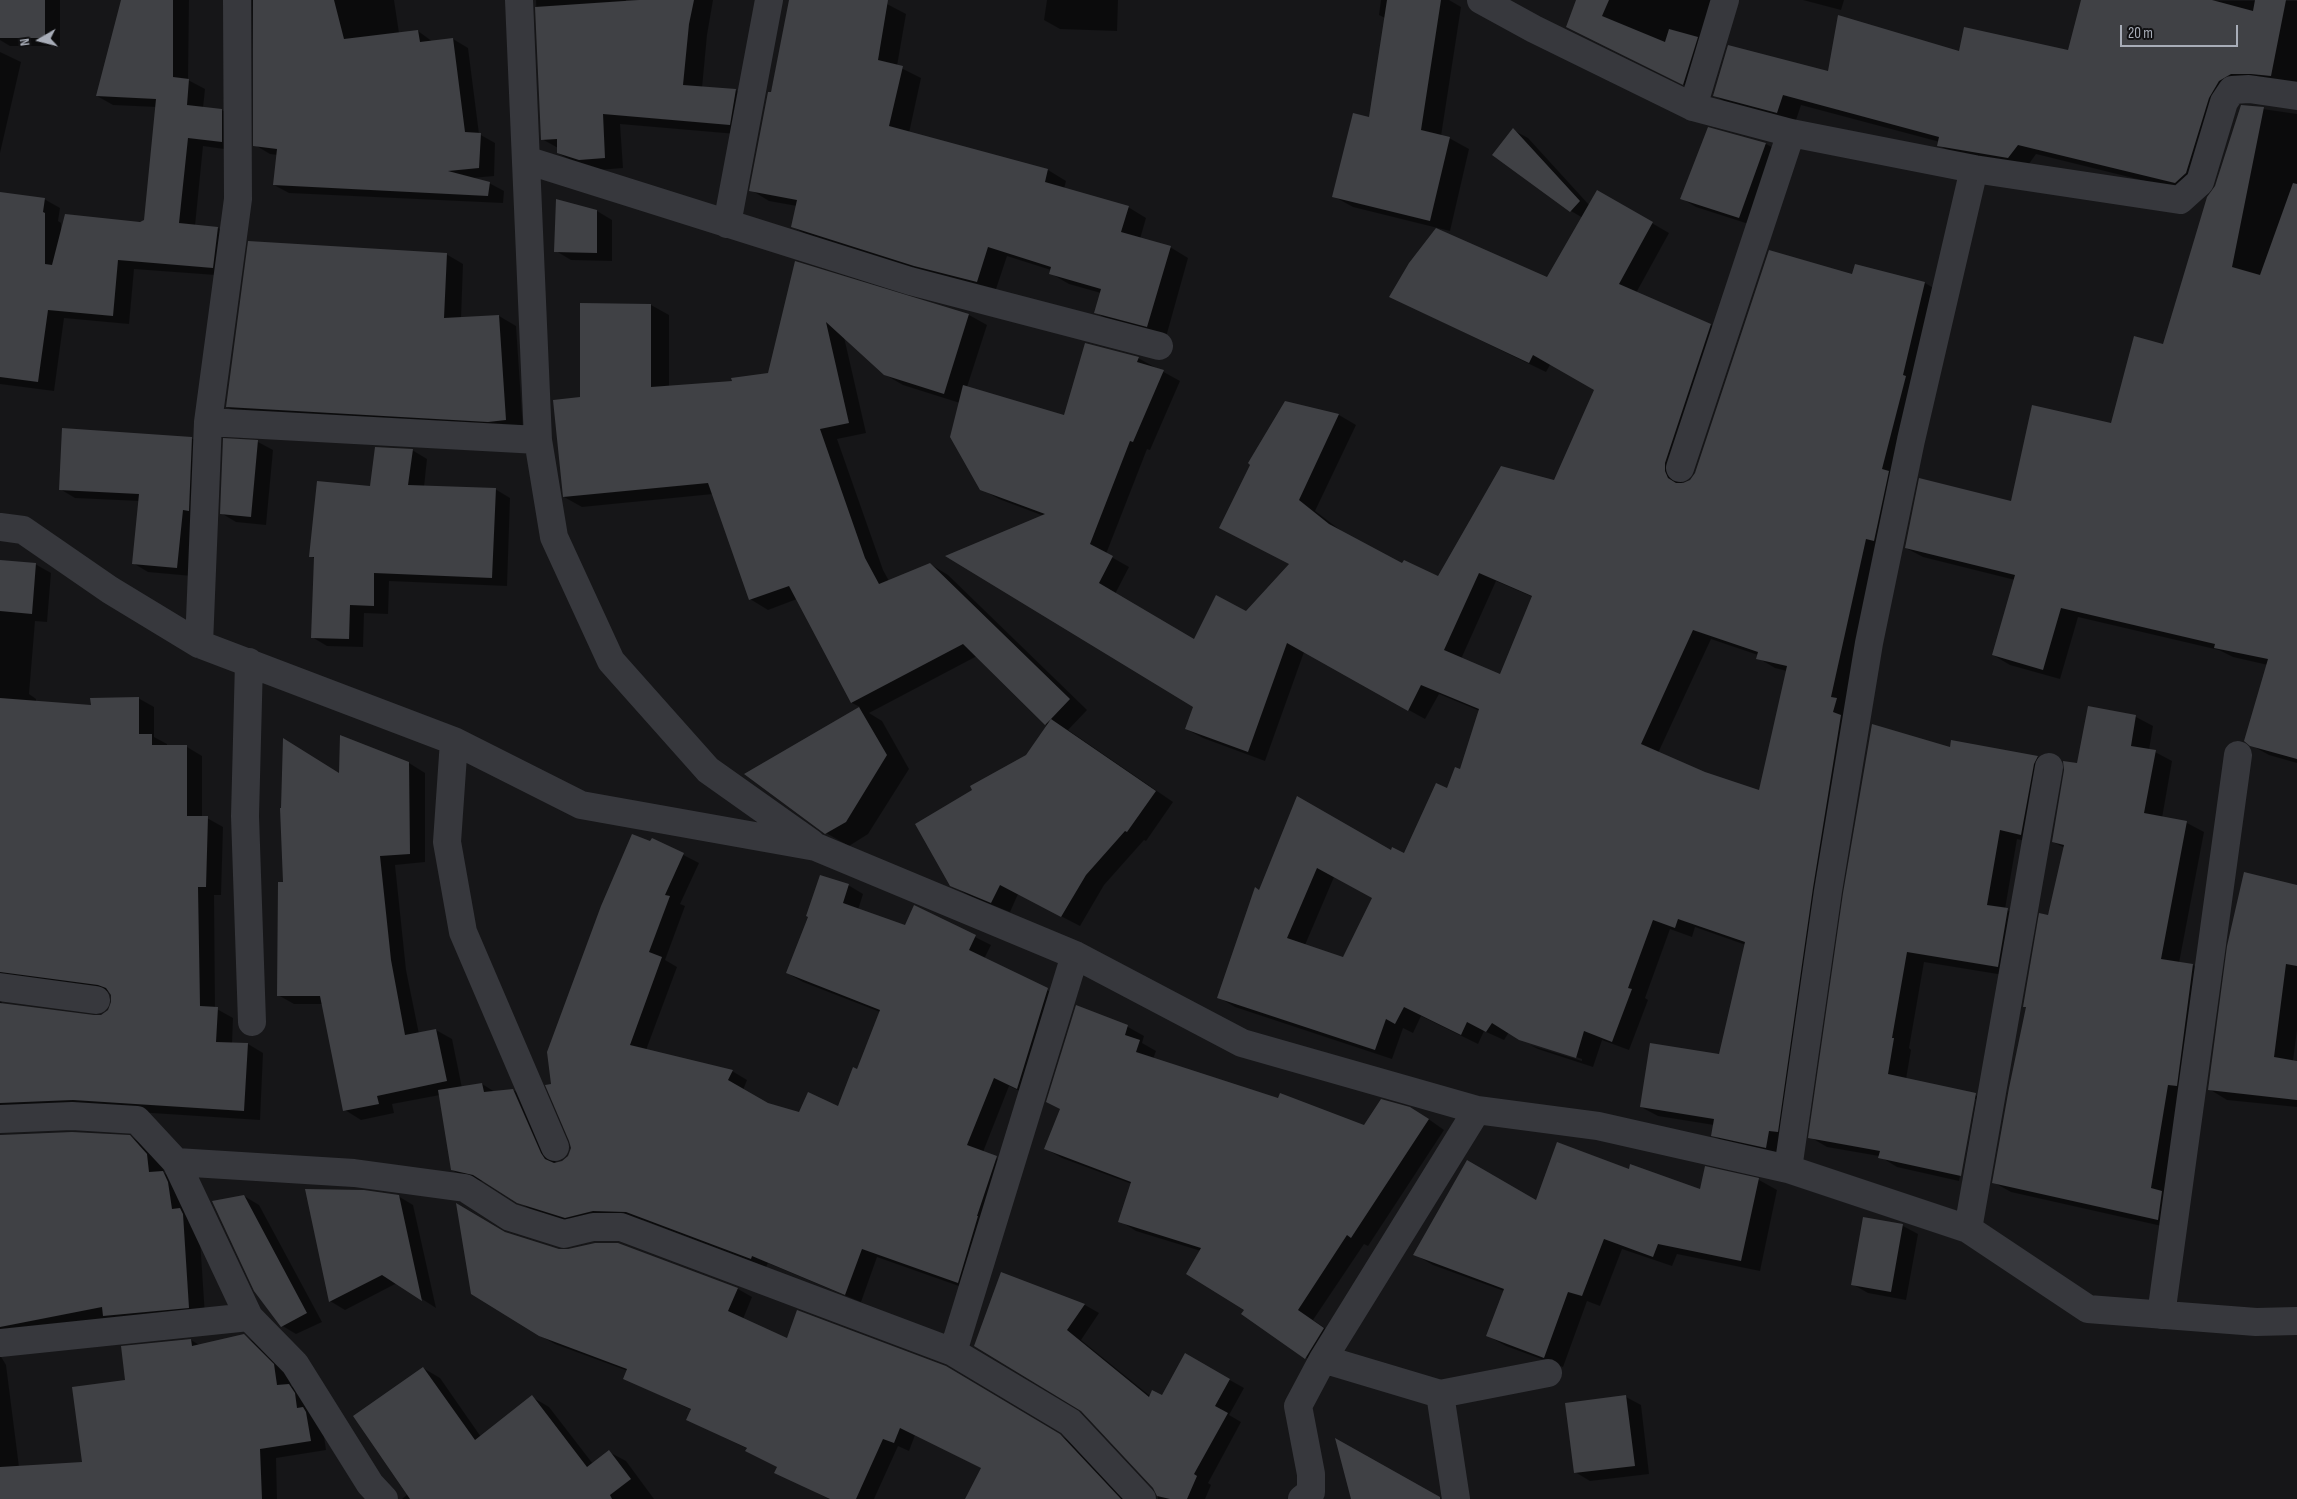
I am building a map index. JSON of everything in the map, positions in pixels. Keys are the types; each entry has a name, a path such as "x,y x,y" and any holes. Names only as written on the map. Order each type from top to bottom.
{"street":[{"path":"199,644 208,422 238,199 238,0"},
{"path":"519,0 538,440 554,537 611,661 708,770 816,847"},
{"path":"727,224 769,0"},
{"path":"1481,0 1534,29 1693,107 1791,133 1974,169 2180,200 2200,182 2224,102 2232,90 2249,89 2297,96"},
{"path":"1693,107 1725,0"},
{"path":"1680,468 1791,133"},
{"path":"526,160 910,281 1159,346"},
{"path":"1788,1168 1828,891 1869,643 1910,440 1974,169"},
{"path":"208,422 538,440"},
{"path":"0,527 23,530 110,590 199,644 454,741 581,805 816,847 1075,955 1242,1043 1477,1110 1598,1126 1788,1168 1968,1229 2088,1309 2256,1322 2297,1320"},
{"path":"249,662 244,816 252,1022"},
{"path":"454,741 447,842 463,932 555,1147"},
{"path":"2161,1315 2238,755"},
{"path":"1968,1229 2049,767"},
{"path":"953,1352 1075,955"},
{"path":"0,987 96,1000"},
{"path":"1302,1499 1311,1492 1311,1474 1298,1406 1323,1359 1477,1110"},
{"path":"0,1119 72,1116 137,1120 176,1162 249,1317 295,1364 370,1484 384,1499"},
{"path":"176,1162 354,1173 465,1188 510,1217 564,1234 593,1227 621,1227 953,1352 1070,1422 1142,1499"},
{"path":"0,1343 249,1317"},
{"path":"1323,1359 1440,1394 1548,1373"},
{"path":"1440,1394 1456,1499"}],"building":[{"path":"0,0 45,0 45,38 0,38"},
{"path":"121,0 173,0 173,77 189,79 187,105 222,109 222,142 188,138 179,223 218,227 213,268 118,260 113,316 48,310 38,382 0,377 0,192 45,198 43,212 45,213 45,264 52,265 65,214 140,222 144,220 156,99 96,96"},
{"path":"253,0 334,0 344,39 418,30 420,42 453,38 465,132 481,133 479,168 448,171 490,182 488,196 273,185 277,149 253,146"},
{"path":"639,0 694,0 689,24 683,85 736,89 730,125 603,114 605,158 579,160 557,153 557,139 541,140 535,7"},
{"path":"789,0 888,0 878,60 903,66 889,126 1048,169 1045,182 1129,206 1121,232 1171,246 1147,327 1094,313 1101,289 1049,274 1051,267 988,247 977,282 914,266 791,227 797,200 749,191 768,92 771,92"},
{"path":"1387,0 1441,0 1421,130 1450,137 1430,221 1332,197 1353,113 1369,117"},
{"path":"1576,0 1609,0 1602,16 1665,42 1669,29 1698,37 1683,85 1566,27"},
{"path":"2081,0 2212,0 2253,11 2255,0 2286,0 2271,76 2231,74 2219,81 2209,98 2186,173 2175,183 2018,145 2008,158 1937,146 1939,137 1783,95 1777,113 1713,96 1728,45 1828,71 1838,15 1959,51 1964,27 2068,50"},
{"path":"2241,105 2264,107 2232,267 2260,275 2293,183 2297,184 2297,759 2250,746 2244,741 2268,659 2214,648 2215,644 2061,608 2043,670 1992,655 2015,575 1905,548 1919,478 2011,501 2032,405 2111,423 2134,336 2163,344 2207,197 2215,186"},
{"path":"1708,127 1766,143 1739,218 1680,199"},
{"path":"1513,128 1580,201 1570,212 1492,155"},
{"path":"1597,190 1653,222 1619,284 1711,324 1665,463 1665,471 1668,478 1676,483 1690,480 1695,473 1769,250 1852,274 1855,264 1925,282 1903,375 1906,376 1882,469 1889,471 1874,541 1866,539 1831,697 1837,698 1833,712 1841,715 1813,888 1778,1132 1769,1131 1766,1148 1711,1136 1714,1119 1640,1107 1650,1043 1719,1054 1745,942 1678,919 1675,928 1653,920 1628,988 1632,989 1612,1042 1584,1031 1576,1058 1519,1040 1492,1023 1486,1032 1467,1022 1461,1035 1404,1007 1395,1024 1386,1019 1375,1050 1217,998 1255,887 1259,890 1297,796 1391,850 1392,847 1404,853 1436,783 1447,788 1455,767 1460,769 1479,709 1421,685 1408,711 1287,643 1248,752 1185,729 1193,707 945,556 1045,514 980,490 950,437 963,385 1064,415 1085,343 1139,357 1137,362 1164,370 1133,442 1130,441 1090,544 1113,556 1099,583 1194,639 1216,595 1246,611 1289,564 1219,528 1250,465 1248,463 1285,401 1339,414 1299,500 1329,524 1402,563 1404,560 1438,576 1501,466 1554,480 1594,390 1533,355 1529,363 1389,297 1409,263 1436,228 1547,277","holes":["1479,573 1532,596 1500,674 1444,650","1693,630 1758,652 1756,659 1787,666 1759,790 1705,772 1641,744","1317,868 1372,898 1343,957 1287,938"]},
{"path":"556,199 597,210 597,253 554,252"},
{"path":"248,241 447,253 444,318 499,315 506,420 488,422 226,407"},
{"path":"795,261 969,314 944,394 884,375 826,322 849,423 820,429 865,558 879,584 930,563 1070,699 1045,725 963,644 851,703 789,586 749,600 708,483 563,497 553,400 580,397 580,303 651,304 651,387 732,381 731,378 768,373"},
{"path":"62,428 192,437 189,511 183,510 177,568 132,564 139,494 59,490"},
{"path":"223,438 258,440 251,517 220,514"},
{"path":"375,447 413,449 408,485 496,488 492,578 374,573 374,606 350,605 349,639 311,638 314,557 309,557 317,481 370,486"},
{"path":"0,560 36,563 32,614 0,611"},
{"path":"139,697 139,734 152,734 152,745 187,745 187,816 208,816 206,887 198,887 200,1006 218,1007 216,1042 248,1043 244,1111 73,1100 0,1103 0,1003 101,1015 108,1010 111,995 106,988 98,985 0,972 0,698 91,705 90,698"},
{"path":"2088,706 2136,715 2131,746 2156,750 2144,813 2187,821 2161,959 2193,964 2177,1086 2168,1085 2151,1188 2162,1191 2158,1220 1992,1183 2026,1007 2023,1007 2039,913 2048,915 2064,845 2052,842 2064,770 2063,761 2077,763"},
{"path":"859,707 887,755 846,822 825,834 744,774"},
{"path":"1051,719 1156,791 1127,832 1125,831 1086,875 1061,917 1000,885 991,903 950,886 915,824 972,790 970,786 1026,755"},
{"path":"1872,724 1950,747 1951,740 2038,756 2034,764 2021,835 2000,830 1987,905 2008,908 1998,967 1907,952 1892,1038 1894,1038 1888,1074 1976,1093 1961,1176 1878,1158 1880,1151 1808,1138 1843,893"},
{"path":"340,735 409,762 410,854 380,856 391,960 405,1035 436,1029 447,1081 377,1096 379,1104 343,1111 320,996 277,996 278,882 283,882 280,808 283,738 339,773"},
{"path":"632,834 650,841 652,838 684,853 665,895 670,896 649,952 662,957 630,1045 733,1070 728,1080 768,1103 799,1112 808,1092 838,1106 853,1067 857,1069 880,1010 786,973 808,917 806,916 820,875 849,884 843,903 905,925 914,905 976,935 969,950 1048,988 1017,1089 994,1078 967,1145 997,1156 977,1216 958,1283 862,1249 845,1295 752,1256 751,1259 626,1212 593,1211 565,1218 517,1203 473,1175 451,1170 438,1090 482,1083 484,1092 513,1089 545,1159 554,1163 562,1161 568,1156 571,1148 569,1141 545,1085 551,1084 547,1052 601,906"},
{"path":"2244,872 2297,885 2297,966 2286,964 2274,1057 2297,1061 2297,1100 2208,1090 2227,946"},
{"path":"1076,1005 1128,1025 1125,1035 1140,1040 1136,1052 1278,1098 1280,1093 1364,1125 1381,1099 1410,1107 1429,1119 1351,1238 1347,1235 1298,1310 1324,1328 1305,1359 1241,1314 1244,1310 1186,1274 1201,1248 1118,1222 1131,1182 1044,1149 1060,1109 1046,1102"},
{"path":"72,1132 130,1135 147,1154 149,1172 163,1171 168,1182 172,1209 180,1208 183,1214 189,1308 103,1316 102,1307 0,1327 0,1135"},
{"path":"1557,1142 1629,1169 1630,1164 1700,1189 1705,1166 1759,1178 1741,1261 1658,1244 1653,1257 1604,1239 1582,1296 1568,1292 1544,1358 1486,1336 1504,1289 1413,1255 1467,1160 1536,1200"},
{"path":"305,1189 364,1190 399,1195 422,1301 382,1275 329,1302"},
{"path":"244,1195 307,1313 281,1327 254,1291 212,1201"},
{"path":"456,1203 505,1232 559,1249 595,1243 618,1243 738,1288 728,1311 787,1338 797,1310 946,1366 1060,1434 1121,1499 965,1499 981,1468 900,1428 894,1443 883,1439 856,1499 830,1499 774,1473 777,1467 745,1451 747,1448 686,1420 691,1409 623,1379 627,1369 539,1336 471,1294"},
{"path":"1863,1217 1903,1224 1891,1292 1851,1285"},
{"path":"1001,1272 1085,1304 1067,1330 1149,1397 1152,1390 1162,1395 1185,1353 1230,1379 1215,1406 1228,1413 1194,1474 1197,1476 1187,1499 1170,1499 1157,1496 1153,1488 1081,1411 974,1346"},
{"path":"244,1334 274,1364 277,1385 289,1384 295,1393 297,1408 303,1407 306,1412 311,1441 260,1449 262,1499 0,1499 0,1467 82,1462 72,1387 125,1380 121,1346 191,1339 192,1346"},
{"path":"423,1367 475,1440 532,1395 587,1467 609,1450 631,1479 610,1495 612,1499 410,1499 353,1416"},
{"path":"1626,1395 1635,1466 1574,1473 1565,1403"},
{"path":"1335,1438 1440,1497 1440,1499 1351,1499"}]}
